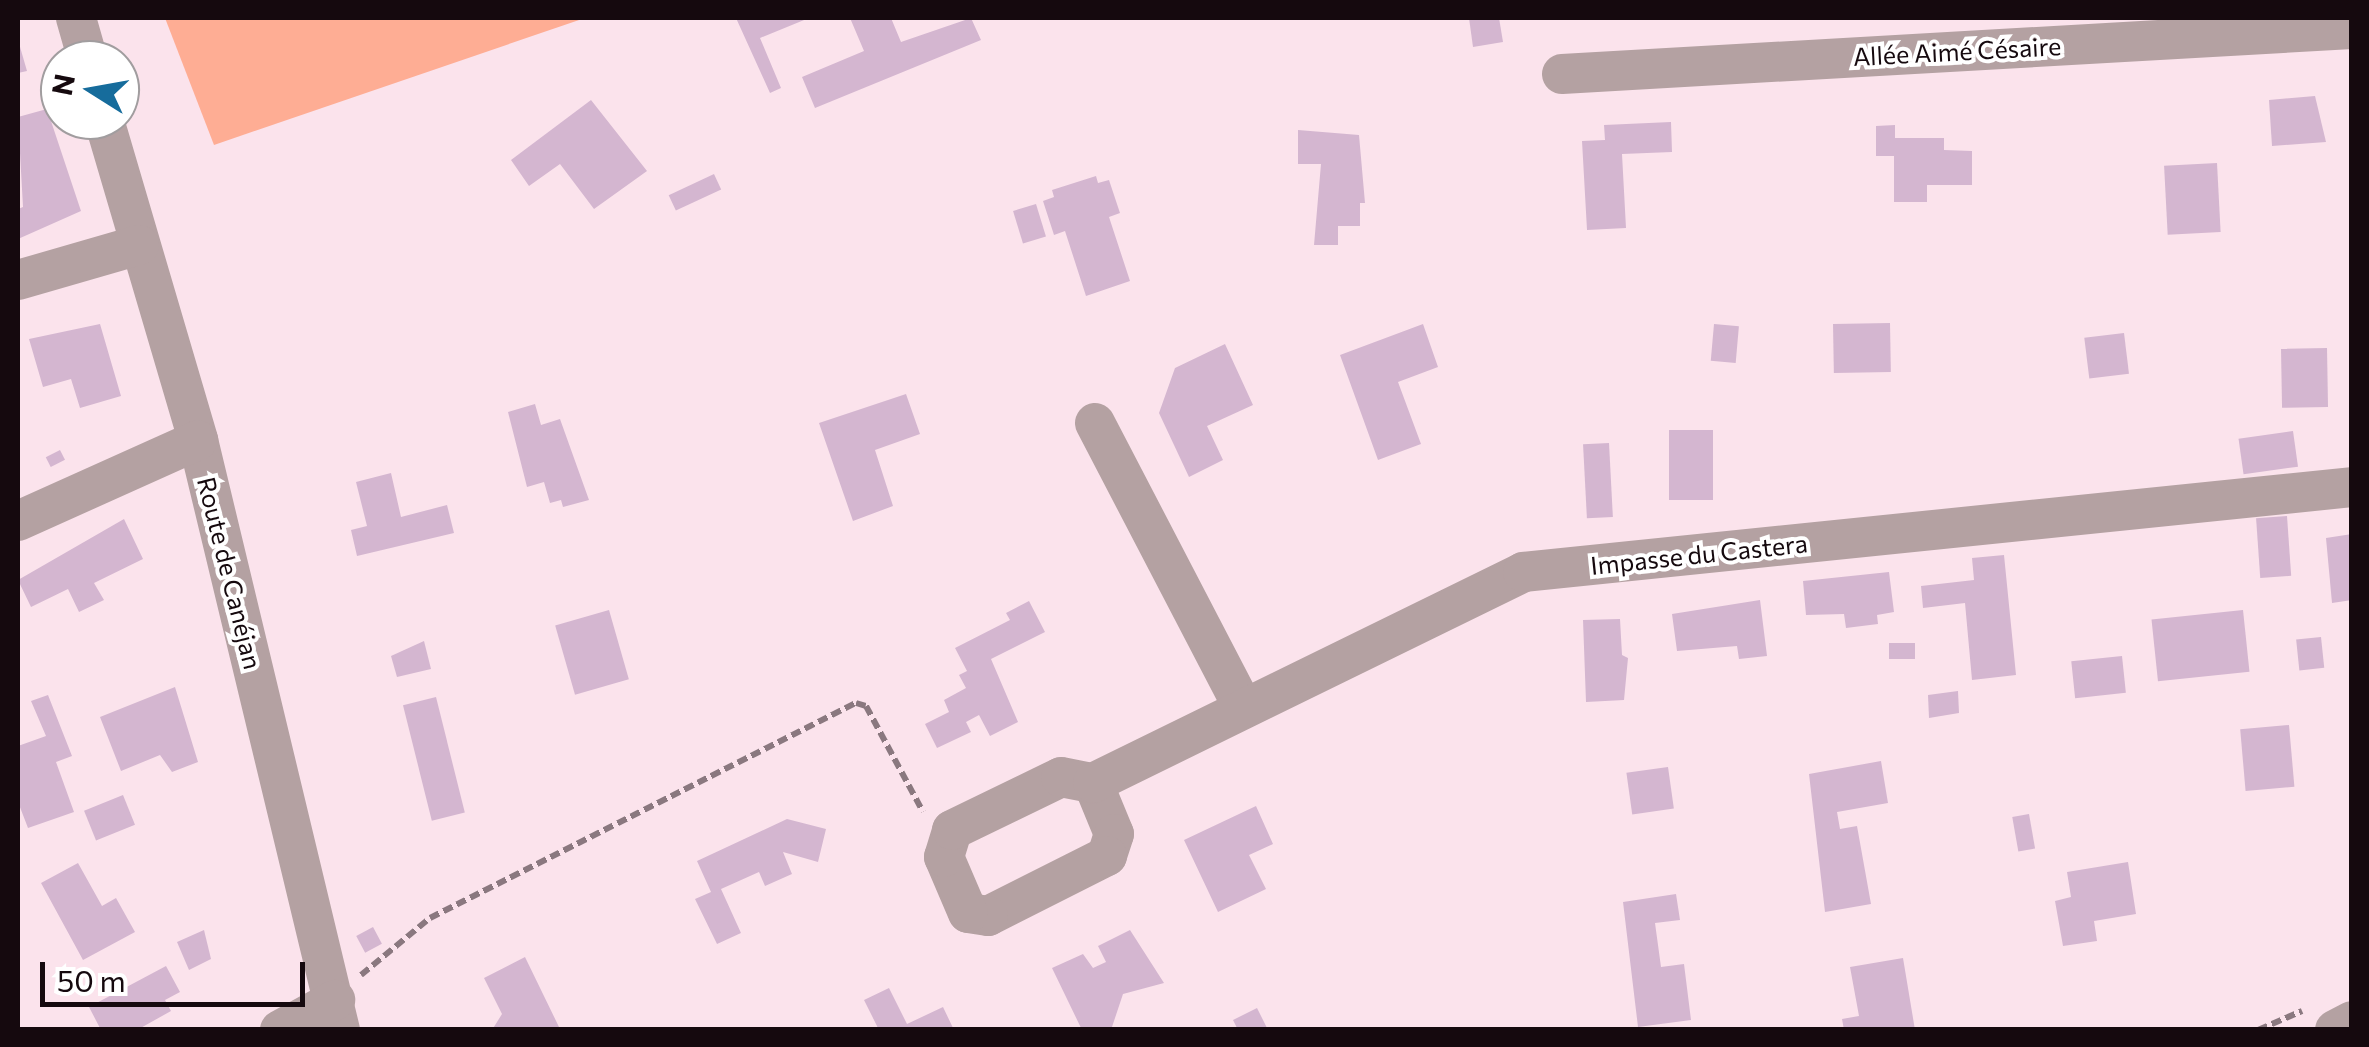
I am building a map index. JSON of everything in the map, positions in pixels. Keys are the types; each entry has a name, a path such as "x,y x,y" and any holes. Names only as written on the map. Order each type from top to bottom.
{"street":[{"name":"Allée Aimé Césaire","path":"1562,74 2352,29"},
{"name":"Route de Canéjan","path":"109,140 198,440 336,1003"},
{"path":"18,280 138,245"},
{"path":"1096,423 1244,709"},
{"path":"18,521 198,440"},
{"name":"Impasse du Castera","path":"952,830 1062,777 1093,783 1523,572 2352,487"},
{"path":"952,830 944,857 968,914 988,916 1107,856 1114,834 1093,783"},
{"path":"280,1030 336,1003"},
{"path":"2335,1030 2352,1021"}],"path":[{"path":"336,1003 430,918 856,703 866,706 917,804 931,821 952,830"}],"shaded area":[{"path":"165,18 585,18 214,145"}],"building":[{"path":"736,18 809,18 760,38 781,88 770,93"},
{"path":"850,18 891,18 901,42 971,18 981,40 815,108 802,77 864,51"},
{"path":"1469,18 1499,18 1503,42 1473,47"},
{"path":"18,40 27,71 18,73"},
{"path":"2315,96 2326,142 2272,146 2269,100"},
{"path":"591,100 647,171 594,209 560,164 529,186 511,160"},
{"path":"40,111 40,140 57,140 81,211 18,239 18,209 23,207 18,117"},
{"path":"1671,122 1672,152 1622,154 1626,228 1587,230 1582,141 1605,140 1604,125"},
{"path":"1895,125 1895,138 1944,138 1944,150 1972,151 1972,185 1927,185 1927,202 1894,202 1894,156 1876,156 1876,126"},
{"path":"1298,130 1359,135 1365,203 1360,203 1360,226 1338,226 1338,245 1314,245 1321,164 1298,164"},
{"path":"2217,163 2221,232 2168,235 2164,166"},
{"path":"714,174 721,189 676,211 669,195"},
{"path":"1096,176 1098,183 1109,180 1120,213 1109,217 1130,281 1086,296 1065,231 1054,235 1043,201 1054,197 1052,190"},
{"path":"1036,204 1046,237 1023,244 1013,211"},
{"path":"1890,323 1891,372 1834,373 1833,324"},
{"path":"100,324 121,396 80,408 71,379 43,387 29,339"},
{"path":"1423,324 1438,367 1398,382 1421,444 1378,460 1340,355"},
{"path":"1714,324 1739,326 1736,363 1711,361"},
{"path":"2124,333 2129,374 2089,379 2084,338"},
{"path":"1225,344 1253,405 1207,426 1223,460 1189,477 1159,413 1175,368"},
{"path":"2327,348 2328,407 2282,408 2281,349"},
{"path":"906,394 920,434 875,450 893,506 853,521 819,423"},
{"path":"535,404 541,425 560,419 589,500 563,507 561,500 550,503 544,482 527,487 508,412"},
{"path":"1669,430 1713,430 1713,500 1669,500"},
{"path":"2293,431 2298,467 2244,474 2239,439"},
{"path":"1609,443 1613,517 1587,518 1583,444"},
{"path":"60,450 65,460 51,467 46,457"},
{"path":"391,473 401,517 447,505 454,533 357,556 351,530 367,526 356,482"},
{"path":"2287,516 2291,576 2260,578 2256,518"},
{"path":"124,519 143,559 94,583 104,600 79,612 68,589 31,607 18,580"},
{"path":"2352,534 2352,600 2332,603 2326,538"},
{"path":"2004,555 2016,675 1972,680 1965,603 1923,608 1921,586 1974,580 1972,558"},
{"path":"1889,572 1894,612 1877,615 1878,624 1846,628 1844,614 1806,615 1803,581"},
{"path":"1760,600 1767,656 1739,659 1737,646 1677,651 1672,614"},
{"path":"1029,601 1045,632 991,659 1018,722 990,736 979,715 966,722 971,732 937,748 925,724 949,712 944,700 966,688 959,675 967,671 955,648 1010,620 1006,613"},
{"path":"609,610 629,679 575,695 555,625"},
{"path":"2243,610 2249,672 2158,681 2152,620"},
{"path":"1620,619 1622,655 1628,658 1624,700 1586,702 1583,620"},
{"path":"2321,637 2324,668 2299,670 2296,640"},
{"path":"424,641 431,669 397,677 391,656"},
{"path":"1889,643 1915,643 1915,659 1889,659"},
{"path":"2122,656 2126,693 2075,698 2071,661"},
{"path":"175,687 198,762 172,772 160,755 121,771 100,717"},
{"path":"1958,691 1959,713 1929,718 1928,695"},
{"path":"48,695 72,756 56,762 74,812 28,828 18,802 18,746 46,736 31,701"},
{"path":"436,697 465,812 432,821 403,705"},
{"path":"2289,725 2294,787 2246,791 2240,729"},
{"path":"1881,761 1888,803 1837,812 1840,829 1857,826 1871,904 1825,912 1809,774"},
{"path":"1668,767 1674,809 1632,814 1626,773"},
{"path":"123,795 135,825 96,840 84,811"},
{"path":"1256,806 1273,844 1249,855 1266,889 1218,912 1184,840"},
{"path":"2029,814 2035,848 2018,851 2012,817"},
{"path":"787,819 826,829 818,862 783,852 792,874 765,886 759,872 721,889 741,933 717,944 695,899 711,892 697,861"},
{"path":"2128,862 2136,914 2094,921 2097,941 2063,946 2055,901 2071,897 2067,872"},
{"path":"78,863 102,906 116,898 135,932 83,960 41,883"},
{"path":"1676,894 1680,920 1655,923 1661,967 1684,964 1691,1020 1638,1027 1623,902"},
{"path":"373,927 382,944 365,953 356,936"},
{"path":"204,930 211,959 189,970 177,942"},
{"path":"1130,930 1164,983 1123,994 1111,1030 1082,1030 1052,968 1083,954 1093,968 1106,962 1098,946"},
{"path":"525,957 559,1027 492,1030 502,1014 484,978"},
{"path":"1903,958 1915,1030 1844,1030 1842,1019 1859,1016 1850,967"},
{"path":"166,966 180,992 165,1000 171,1011 137,1030 101,1030 89,1007"},
{"path":"889,988 907,1024 943,1007 954,1030 879,1030 864,1000"},
{"path":"1257,1008 1268,1030 1238,1030 1233,1020"}]}
